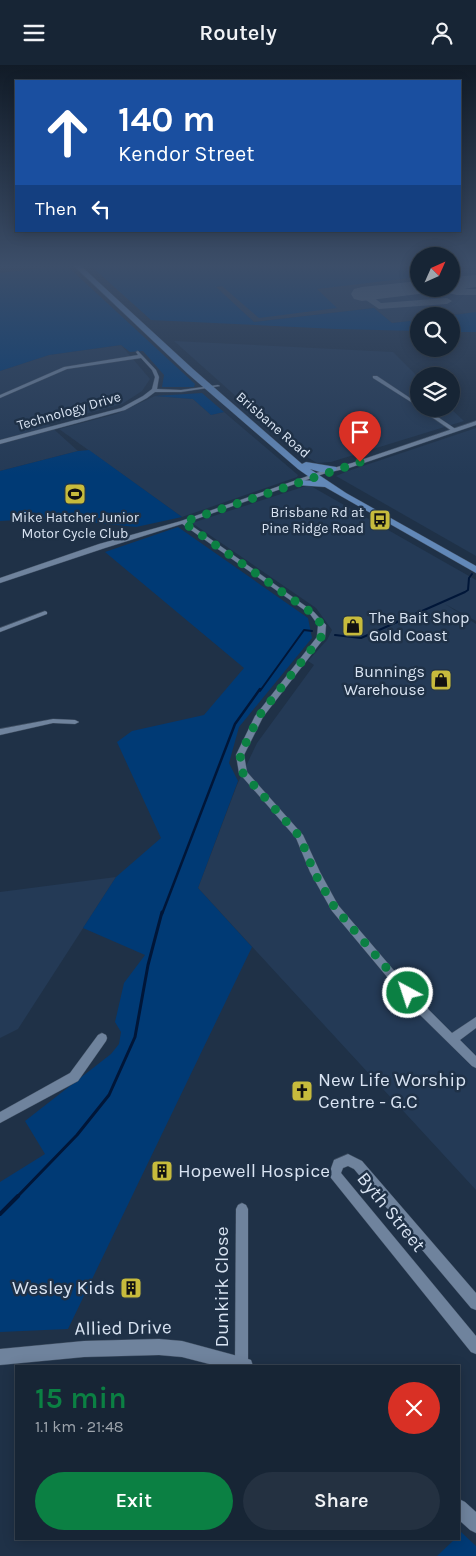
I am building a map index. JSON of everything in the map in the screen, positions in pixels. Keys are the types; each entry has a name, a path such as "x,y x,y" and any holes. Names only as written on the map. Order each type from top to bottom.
{"highway":[{"name":"Brisbane Road","path":"158,336 303,466"},
{"name":"Brisbane Road","path":"214,387 233,408 303,466 476,563"},
{"path":"196,390 210,393 233,408"},
{"path":"298,482 304,476 303,466 335,470"},
{"path":"320,477 330,475 335,470"},
{"name":"Brisbane Road","path":"320,477 338,491 476,570"},
{"path":"298,482 317,483 338,491"}],"street":[{"path":"0,397 66,368 140,354 157,375 154,390 196,390 214,387"},
{"path":"375,377 410,400"},
{"name":"Technology Drive","path":"0,442 123,409 140,401 154,390"},
{"path":"435,417 454,430"},
{"path":"335,470 476,423"},
{"path":"0,581 102,546 183,522 298,482 320,477"},
{"path":"183,522 312,613 322,625 321,637 259,716 240,755 243,773 300,837 314,872 335,908 418,1005 476,1063"},
{"path":"0,585 173,524"},
{"path":"0,630 44,613"},
{"path":"0,732 53,721 75,723"},
{"path":"452,1039 476,1022"},
{"path":"0,1118 74,1077 102,1038"},
{"name":"Byth Street","path":"476,1303 358,1165 348,1161 338,1164 335,1174 476,1347"},
{"name":"Dunkirk Close","path":"242,1209 243,1365"},
{"name":"Allied Drive","path":"0,1357 84,1349 159,1347 182,1349 239,1365"},
{"path":"460,1509 476,1523"}],"shaded area":[{"path":"0,336 142,336 195,384 194,387 162,387 164,375 143,351 130,352 121,345 49,355 0,371"},
{"path":"174,341 393,352 410,369 410,417 460,417 464,421 331,462 317,463 297,451"},
{"path":"121,345 150,379 142,391 122,404 48,424 78,451 0,471 0,371 49,355"},
{"path":"202,393 224,412 211,415 193,399 155,396"},
{"path":"155,396 193,399 211,415 224,412 298,475 297,477 182,517 59,429 116,414"},
{"path":"476,428 476,556 336,476 348,471"},
{"name":"Mike Hatcher Junior Motor Cycle Club","path":"89,450 182,517 136,527 49,518 0,521 0,471 78,451"},
{"path":"309,485 476,580 476,621 445,604 476,624 476,1190 198,888 237,785 257,743 314,665 308,661 327,640 332,630 316,608 192,523"},
{"path":"178,527 308,618 312,638 239,727 229,763 238,781 198,888 252,947 68,1329 0,1332 0,1182 45,1154 25,1121 111,1054 119,1044 121,1032 115,1022 124,983 145,955 83,928 116,877 161,838 117,742 132,731 204,715 244,668 105,552"},
{"path":"116,877 18,1029 0,1038 0,892"},
{"path":"461,1532 476,1546 476,1556 437,1556 454,1540 460,1540"}],"waterway":[{"path":"335,635 361,638 465,592 468,590 469,578 472,574"},
{"path":"260,691 304,630 312,631"},
{"path":"162,914 235,724 260,689"},
{"path":"17,1197 77,1135 109,1095 135,1037 148,965 162,912"},
{"path":"0,1214 17,1197"}],"place":[{"name":"Mike Hatcher Junior Motor Cycle Club","path":"75,494"},
{"name":"Brisbane Rd at Pine Ridge Road","path":"380,520"},
{"name":"The Bait Shop Gold Coast","path":"353,626"},
{"name":"Bunnings Warehouse","path":"441,680"},
{"name":"New Life Worship Centre - G.C","path":"302,1091"},
{"name":"Hopewell Hospice","path":"162,1171"},
{"name":"Wesley Kids","path":"131,1288"}],"route":[{"path":"360,462 183,522 312,613 322,625 321,637 259,716 246,740 240,755 243,773 300,837 314,872 335,908 408,993"}]}
